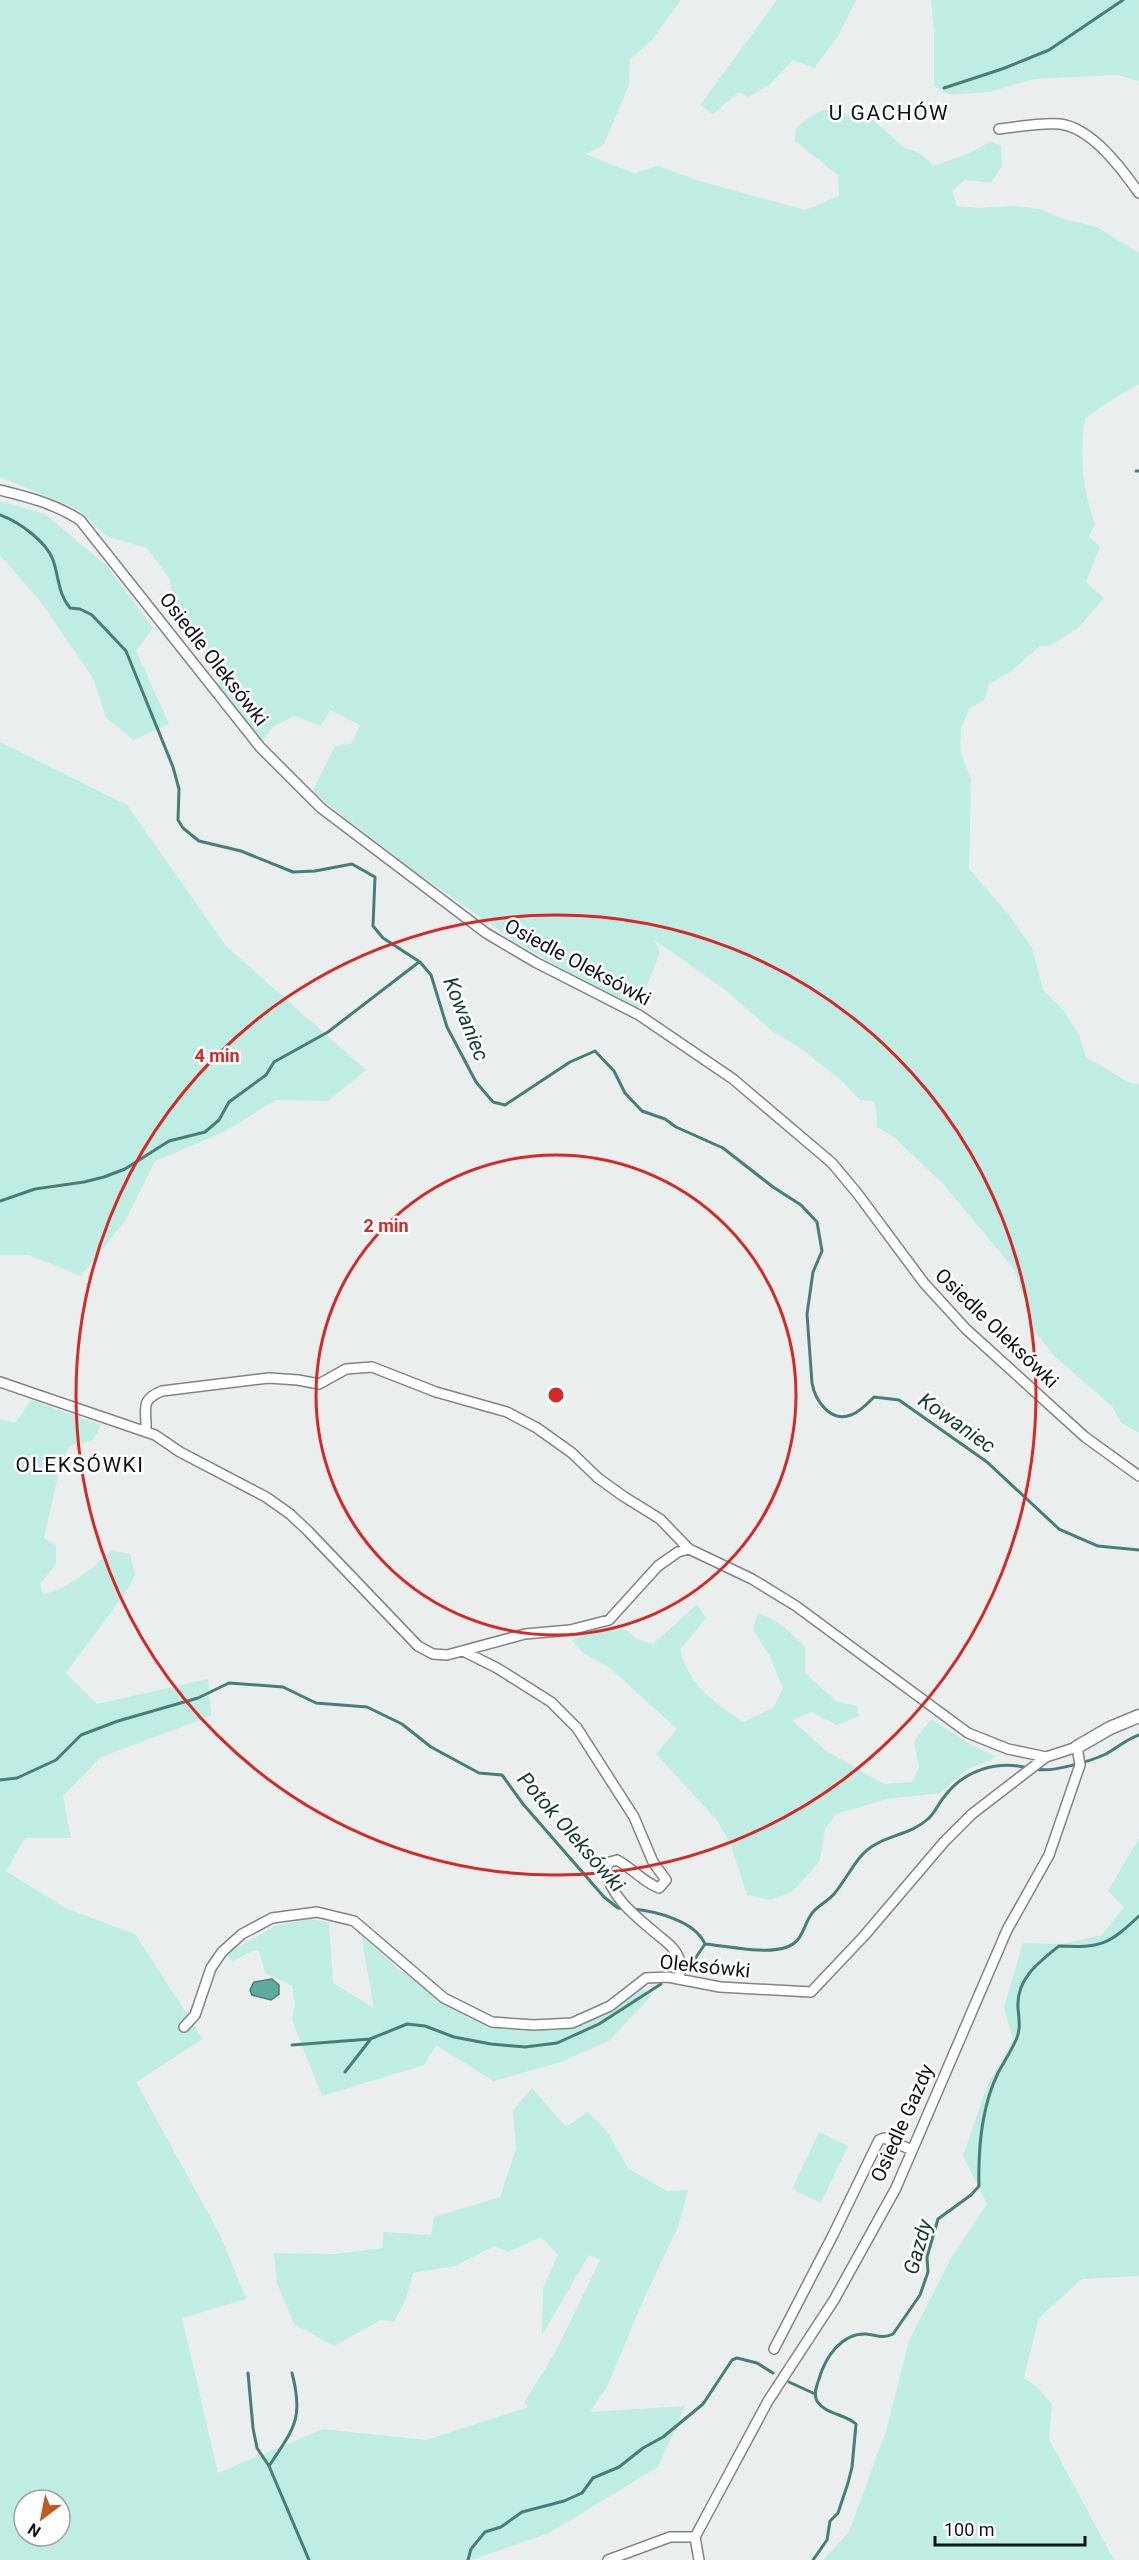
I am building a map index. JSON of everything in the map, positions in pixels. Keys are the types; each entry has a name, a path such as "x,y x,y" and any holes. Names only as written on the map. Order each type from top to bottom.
{"street":[{"path":"999,129 1059,124 1071,127 1112,158 1139,193"},
{"name":"Osiedle Oleksówki","path":"0,490 41,500 62,508 80,520 260,747 321,808 486,933 535,962 639,1015 698,1053 814,1146 844,1176 924,1283 951,1315 1085,1437 1139,1476"},
{"path":"146,1431 146,1402 149,1396 162,1391 269,1378 319,1384 346,1369 372,1367 436,1392 507,1412 537,1428 572,1453 615,1490 660,1519 689,1549 752,1579 796,1605 968,1733 1008,1749 1046,1757"},
{"path":"0,1382 146,1431 180,1452 240,1481 290,1514 418,1646 433,1654 447,1655 525,1634 570,1630 609,1620 658,1566 678,1552 689,1549"},
{"path":"463,1651 497,1668 544,1698 577,1728 634,1817 653,1862 666,1880 659,1888 617,1860 610,1862 605,1868 607,1878 628,1910 675,1949 681,1963 679,1979"},
{"path":"1078,1750 1110,1728 1139,1716"},
{"name":"Oleksówki","path":"184,2026 195,2015 211,1968 222,1952 242,1934 272,1918 317,1912 354,1921 444,1998 492,2022 534,2025 572,2023 610,2006 646,1978 668,1977 720,1987 811,1992 864,1936 944,1842 972,1814 1046,1757 1078,1750"},
{"name":"Osiedle Gazdy","path":"695,2537 768,2401 845,2280 896,2188 1007,1930 1048,1855 1080,1765 1078,1750"},
{"path":"774,2349 879,2140 884,2138 912,2150"},
{"path":"608,2560 670,2537 695,2537 699,2560"}],"shaded area":[{"path":"0,0 681,0 651,41 630,59 629,85 603,146 585,154 634,173 658,166 703,182 805,210 839,196 838,175 795,141 796,128 821,111 835,110 861,122 871,118 903,147 919,153 934,166 972,152 991,141 1001,146 1002,166 991,183 965,180 952,191 957,206 977,208 1015,206 1040,209 1063,219 1097,227 1139,253 1139,384 1085,419 1083,432 1083,473 1095,524 1089,536 1100,547 1086,582 1104,598 1078,628 1049,646 1040,646 1010,672 989,684 984,700 969,709 961,728 960,750 971,780 969,869 1009,915 1032,948 1043,990 1064,1011 1079,1035 1086,1057 1130,1083 1139,1084 1139,1433 1121,1423 1112,1406 1054,1356 1036,1333 1014,1269 944,1185 895,1138 877,1127 873,1101 860,1100 843,1082 803,1050 772,1031 723,988 654,940 660,952 637,1011 522,946 417,873 312,792 335,746 351,744 360,725 330,710 321,726 294,716 273,727 262,741 219,686 215,658 181,631 169,578 147,548 106,536 78,509 0,477"},
{"path":"777,0 856,0 838,36 814,68 793,60 769,85 748,97 739,92 713,114 700,105"},
{"path":"931,0 1139,0 1139,81 1118,75 1034,79 989,92 950,95 934,86 934,31"},
{"path":"0,501 45,514 108,567 153,628 136,651 169,724 134,740 106,718 93,678 40,601 0,555"},
{"path":"0,742 127,805 226,946 366,1070 328,1101 276,1100 222,1133 155,1161 125,1221 81,1276 29,1255 0,1255"},
{"path":"31,1400 101,1425 93,1440 69,1446 59,1471 44,1538 56,1545 56,1564 40,1584 43,1594 63,1587 89,1570 112,1550 130,1554 135,1575 125,1593 66,1673 97,1704 208,1679 211,1716 101,1757 63,1796 71,1838 25,1838 6,1871 67,1909 135,1934 203,2039 136,2082 220,2235 246,2299 182,2318 218,2473 323,2429 426,2440 529,2407 524,2403 556,2351 600,2260 589,2255 542,2335 543,2288 558,2255 541,2237 508,2252 494,2246 455,2266 413,2273 406,2299 394,2322 381,2320 334,2346 294,2324 277,2283 274,2253 335,2254 382,2248 384,2232 431,2235 434,2217 500,2197 516,2149 513,2110 532,2088 566,2127 588,2112 606,2130 629,2169 667,2191 688,2190 678,2227 642,2303 607,2387 590,2412 685,2406 658,2467 549,2533 472,2560 0,2560 0,1419 15,1423"},
{"path":"697,1604 706,1618 680,1650 684,1663 704,1692 744,1722 774,1707 783,1688 769,1655 753,1629 758,1613 784,1627 805,1647 805,1673 836,1701 857,1706 859,1716 836,1725 812,1712 792,1720 825,1750 884,1784 912,1782 919,1767 914,1742 931,1719 973,1746 995,1756 990,1761 969,1768 940,1793 887,1799 836,1814 825,1829 820,1861 792,1892 770,1900 747,1895 730,1843 717,1820 656,1754 677,1729 611,1669 582,1652 572,1640 613,1626 628,1631 636,1639 653,1644"},
{"path":"1139,1838 1139,2276 1082,2279 1039,2318 1024,2378 1036,2386 1052,2404 1049,2439 1114,2560 823,2560 849,2532 886,2431 909,2341 951,2258 987,2204 963,2156 987,2086 1013,2040 1004,2007 1023,1943 1061,1944 1102,1935 1124,1907 1108,1891"},
{"path":"308,1919 329,1922 333,1983 374,2008 361,1935 398,1969 471,2018 551,2030 639,1987 651,1996 610,2040 561,2062 493,2081 436,2045 424,2065 322,2096 292,2020 295,2005 292,1986 265,1973 259,1951 254,1950 233,1961 225,1955 275,1926"},
{"path":"272,1979 279,1985 279,1994 271,2000 252,1995 250,1990 254,1982"},
{"path":"819,2132 848,2146 821,2203 792,2189"}],"waterway":[{"path":"944,88 1002,69 1049,50 1123,0"},
{"name":"Kowaniec","path":"0,515 23,527 44,546 53,560 61,591 70,608 80,609 92,615 126,651 173,767 179,789 178,820 183,828 199,841 241,851 293,872 315,871 352,864 375,877 373,926 383,938 420,962 431,975 447,1027 476,1082 493,1102 505,1105 570,1062 595,1051 614,1071 625,1093 642,1111 665,1119 676,1127 723,1148 773,1187 801,1205 817,1222 822,1251 813,1272 807,1314 812,1383 820,1403 830,1413 843,1417 851,1415 861,1410 874,1397 899,1400 987,1462 1059,1529 1098,1546 1139,1550"},
{"path":"0,1201 35,1189 104,1177 125,1169 169,1141 205,1132 219,1120 229,1102 266,1075 274,1062 328,1032 419,962"},
{"name":"Potok Oleksówki","path":"0,1780 17,1778 56,1760 81,1735 118,1721 198,1698 229,1683 283,1687 316,1703 367,1707 402,1724 431,1747 479,1773 502,1775 523,1804 604,1897 618,1908 626,1909"},
{"name":"Potok Oleksówki","path":"1036,1769 1061,1768 1091,1760 1139,1735"},
{"name":"Potok Oleksówki","path":"632,1909 652,1912 684,1923 693,1929 705,1944 758,1950 787,1947 797,1941 813,1912 834,1894 868,1849 920,1825 933,1814 944,1797 961,1780 982,1769 993,1767 1005,1765 1029,1768"},
{"name":"Gazdy","path":"813,2560 827,2540 830,2521 838,2513 848,2483 852,2467 856,2424 825,2409 817,2401 816,2390 825,2363 835,2348 849,2338 866,2334 883,2336 893,2334 920,2295 928,2272 927,2257 938,2219 971,2195 979,2186 979,2157 984,2114 992,2086 1018,2036 1018,1998 1025,1980 1043,1959 1059,1946 1103,1943 1139,1916"},
{"path":"688,1969 705,1944"},
{"path":"292,2045 370,2039 407,2024 425,2026 454,2037 491,2044 525,2047 557,2043 599,2024 661,1984"},
{"path":"345,2072 370,2040"},
{"path":"468,2560 471,2549 485,2532 501,2527 522,2512 564,2501 582,2493 593,2478 619,2467 643,2448 663,2437 703,2404 732,2360 737,2358 757,2363 773,2373"},
{"path":"248,2373 257,2448 269,2466 309,2560"},
{"path":"269,2466 285,2442 297,2413 292,2373"},
{"path":"789,2382 815,2394"}],"district":[{"name":"U GACHÓW","path":"889,113"},
{"name":"OLEKSÓWKI","path":"80,1465"}]}
